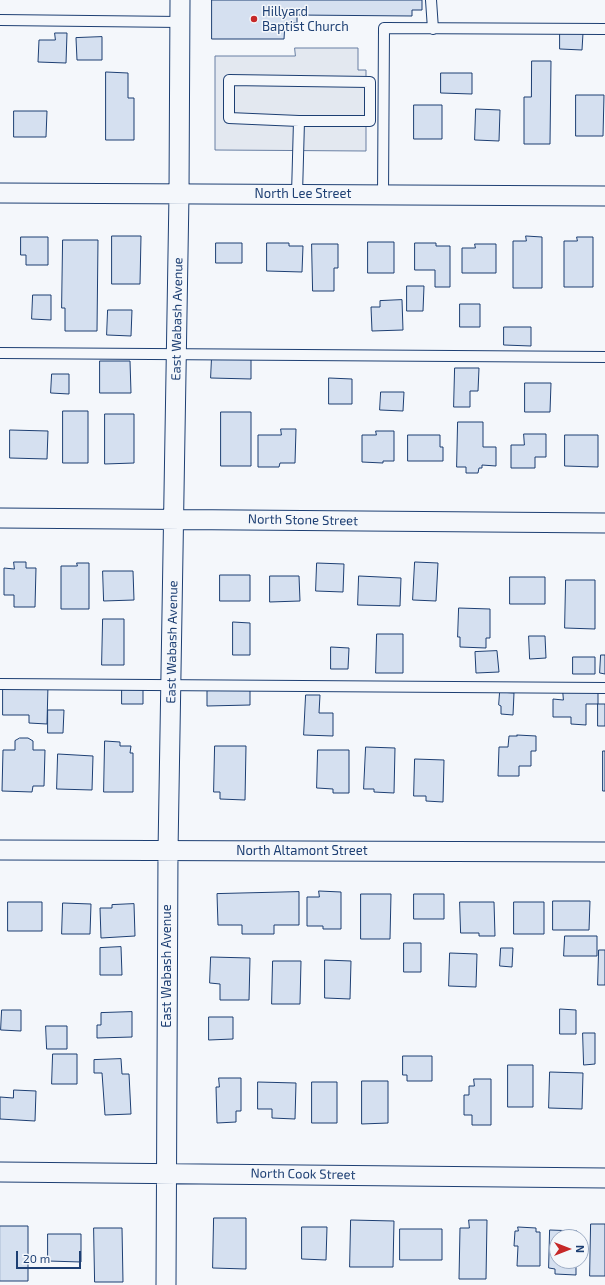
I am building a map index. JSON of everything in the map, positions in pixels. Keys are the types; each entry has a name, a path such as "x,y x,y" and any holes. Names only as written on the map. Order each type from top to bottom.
{"street":[{"name":"East Wabash Avenue","path":"166,1285 168,851 179,194 180,0"},
{"name":"North Lee Street","path":"0,193 605,196"},
{"name":"North Stone Street","path":"0,518 605,523"},
{"name":"North Altamont Street","path":"0,850 605,852"},
{"name":"North Cook Street","path":"0,1172 605,1178"}],"lane":[{"path":"431,0 433,29"},
{"path":"0,20 180,22"},
{"path":"383,195 384,28 605,29"},
{"path":"229,80 370,82 370,122 299,122 229,118 229,80"},
{"path":"297,194 299,122"},
{"path":"0,353 605,357"},
{"path":"0,684 605,688"}],"shaded area":[{"path":"295,48 358,48 358,70 366,70 366,151 215,150 215,56 295,56"}],"building":[{"name":"Hillyard Baptist Church","path":"212,0 422,0 422,10 412,10 412,16 297,15 297,23 285,23 284,39 212,39"},
{"path":"560,32 583,33 582,50 560,49"},
{"path":"55,33 67,33 66,63 38,62 39,40 55,40"},
{"path":"102,37 102,60 77,60 76,38"},
{"path":"532,61 551,61 550,144 524,144 524,97 531,97"},
{"path":"106,72 128,73 128,98 134,98 134,140 106,140"},
{"path":"441,73 472,73 472,94 441,93"},
{"path":"576,95 604,95 603,136 576,136"},
{"path":"414,105 442,105 442,139 414,139"},
{"path":"476,109 500,110 499,141 475,140"},
{"path":"14,111 47,111 46,137 14,137"},
{"path":"112,236 141,236 140,284 112,284"},
{"path":"526,236 542,237 542,288 513,288 513,241 526,241"},
{"path":"21,237 48,237 48,265 26,265 26,255 21,255"},
{"path":"577,237 593,237 593,287 564,287 564,241 577,241"},
{"path":"63,240 98,240 97,331 65,331 65,308 62,308"},
{"path":"368,242 394,242 394,273 368,273"},
{"path":"216,243 242,243 242,263 216,263"},
{"path":"267,243 289,243 289,246 303,246 302,272 267,271"},
{"path":"415,243 436,243 436,246 450,246 450,287 435,287 435,270 415,270"},
{"path":"312,244 338,244 338,268 334,268 334,291 313,291"},
{"path":"475,244 496,244 496,273 462,273 462,248 475,248"},
{"path":"407,286 424,286 423,311 407,311"},
{"path":"33,295 51,295 51,320 32,319"},
{"path":"402,300 403,330 372,331 371,307 380,307 380,301"},
{"path":"460,304 480,304 480,327 460,327"},
{"path":"108,310 132,310 131,336 107,335"},
{"path":"504,327 531,327 531,346 504,345"},
{"path":"212,356 251,356 251,379 211,378"},
{"path":"100,361 130,361 131,393 100,393"},
{"path":"455,368 479,368 478,391 470,391 470,407 454,407"},
{"path":"52,374 69,374 69,394 51,393"},
{"path":"329,378 352,379 352,404 329,404"},
{"path":"525,383 551,383 550,412 525,412"},
{"path":"381,392 404,392 403,411 380,410"},
{"path":"63,411 88,411 88,463 63,463"},
{"path":"221,412 251,412 251,466 221,466"},
{"path":"105,414 134,414 134,463 105,464"},
{"path":"458,422 483,422 483,447 496,447 496,466 482,465 482,468 479,468 478,473 466,473 466,467 457,467"},
{"path":"281,429 296,429 295,463 280,463 279,467 258,467 258,435 281,435"},
{"path":"10,430 48,431 47,459 10,458"},
{"path":"376,431 394,431 394,461 383,461 383,463 362,462 362,435 376,435"},
{"path":"524,434 546,434 546,457 535,457 535,468 511,468 511,445 524,445"},
{"path":"408,435 440,435 440,447 443,447 443,461 408,461"},
{"path":"565,435 598,435 598,467 565,466"},
{"path":"14,562 26,562 26,568 36,568 35,607 14,607 14,595 4,595 4,568 14,569"},
{"path":"415,562 438,563 436,601 413,600"},
{"path":"77,563 89,563 89,609 61,609 61,566 77,566"},
{"path":"317,563 344,564 343,592 316,591"},
{"path":"103,571 133,571 134,600 104,601"},
{"path":"220,575 250,575 250,601 220,601"},
{"path":"270,576 299,576 300,601 270,602"},
{"path":"359,576 401,578 400,606 358,605"},
{"path":"510,577 545,577 545,604 510,604"},
{"path":"566,580 595,580 595,629 565,628"},
{"path":"459,608 490,609 490,638 486,638 486,648 460,647 460,637 458,637"},
{"path":"103,619 124,619 124,665 102,665"},
{"path":"233,622 250,623 250,655 233,655"},
{"path":"377,634 403,634 403,673 376,673"},
{"path":"529,636 545,636 546,658 530,659"},
{"path":"331,647 349,648 348,669 331,669"},
{"path":"497,651 499,672 476,673 475,652"},
{"path":"601,655 605,655 605,674 600,673"},
{"path":"573,657 595,657 595,674 573,674"},
{"path":"3,684 48,685 47,724 29,723 29,715 3,715"},
{"path":"122,688 143,688 143,704 122,704"},
{"path":"250,690 250,705 207,706 207,691"},
{"path":"563,690 598,690 598,704 586,704 586,725 571,724 571,717 553,717 553,699 563,700"},
{"path":"500,692 514,693 513,715 501,714 501,706 499,705"},
{"path":"306,695 320,695 319,713 333,713 333,736 304,735"},
{"path":"598,704 605,704 605,726 598,726"},
{"path":"48,710 64,710 63,733 48,733"},
{"path":"509,736 536,736 536,751 531,751 531,766 519,766 519,776 498,776 499,747 508,747"},
{"path":"20,738 28,738 33,741 33,750 45,750 44,786 33,786 32,792 2,791 3,750 15,750 15,741"},
{"path":"105,741 120,742 120,746 131,746 130,753 133,753 133,792 104,792"},
{"path":"215,746 246,746 245,800 220,799 220,792 214,792"},
{"path":"366,747 395,748 394,793 374,792 374,789 364,789"},
{"path":"318,750 349,750 349,793 333,793 333,789 317,788"},
{"path":"603,751 605,751 605,791 603,791"},
{"path":"58,754 93,756 92,790 57,789"},
{"path":"415,759 444,760 443,802 426,801 426,796 414,796"},
{"path":"319,891 341,892 341,929 323,929 323,926 307,926 307,897 319,897"},
{"path":"299,892 299,925 274,925 274,934 242,934 242,925 218,925 217,894"},
{"path":"361,894 391,894 390,939 361,939"},
{"path":"414,894 444,894 444,919 414,919"},
{"path":"553,901 590,901 589,930 553,930"},
{"path":"8,902 42,902 42,931 8,931"},
{"path":"460,902 494,902 495,936 479,936 479,933 461,933"},
{"path":"514,902 544,902 544,934 514,934"},
{"path":"63,903 91,904 90,934 62,934"},
{"path":"134,904 135,936 101,938 100,908 112,908 112,905"},
{"path":"565,936 597,936 597,956 564,956"},
{"path":"404,943 421,943 421,972 404,972"},
{"path":"121,947 122,975 100,975 100,948"},
{"path":"501,948 513,948 512,967 500,966"},
{"path":"599,950 605,950 605,985 598,985"},
{"path":"450,953 477,954 476,987 449,986"},
{"path":"211,957 250,958 249,1000 220,1000 220,984 210,983"},
{"path":"325,960 351,961 350,999 325,998"},
{"path":"273,961 301,961 300,1004 272,1004"},
{"path":"560,1009 576,1010 576,1034 560,1034"},
{"path":"2,1010 21,1010 21,1031 1,1030"},
{"path":"132,1012 132,1037 97,1038 97,1025 101,1025 101,1013"},
{"path":"209,1017 233,1017 233,1039 209,1040"},
{"path":"46,1026 67,1026 67,1049 47,1049"},
{"path":"583,1033 595,1033 595,1064 584,1065"},
{"path":"53,1054 77,1054 77,1084 52,1084"},
{"path":"403,1056 432,1056 432,1081 407,1081 407,1075 403,1075"},
{"path":"121,1059 122,1074 129,1074 131,1114 105,1115 102,1073 94,1073 94,1060"},
{"path":"508,1065 533,1065 533,1107 508,1107"},
{"path":"550,1072 583,1073 582,1109 549,1108"},
{"path":"219,1078 241,1078 241,1111 236,1111 236,1122 217,1123 216,1087 219,1087"},
{"path":"474,1079 491,1079 491,1125 472,1125 472,1115 464,1115 464,1095 469,1095 469,1086 474,1086"},
{"path":"362,1081 388,1081 388,1123 362,1124"},
{"path":"258,1082 296,1083 295,1119 272,1118 272,1109 258,1109"},
{"path":"312,1082 337,1082 337,1123 312,1123"},
{"path":"14,1090 36,1091 35,1121 0,1119 0,1097 13,1098"},
{"path":"214,1218 246,1218 246,1269 213,1268"},
{"path":"351,1220 394,1221 393,1267 350,1267"},
{"path":"469,1220 487,1220 486,1279 459,1279 460,1228 469,1228"},
{"path":"591,1224 605,1224 605,1276 590,1276"},
{"path":"0,1226 28,1226 28,1281 0,1281"},
{"path":"302,1227 327,1227 326,1260 302,1259"},
{"path":"518,1227 536,1228 536,1232 540,1232 540,1266 517,1266 518,1246 514,1246 515,1231 518,1231"},
{"path":"94,1228 122,1228 123,1282 95,1282"},
{"path":"400,1229 442,1229 442,1260 400,1260"},
{"path":"48,1234 81,1234 81,1262 48,1261"},
{"path":"555,1269 576,1269 576,1275 555,1274"}],"place":[{"name":"Hillyard Baptist Church","path":"254,19"}]}
